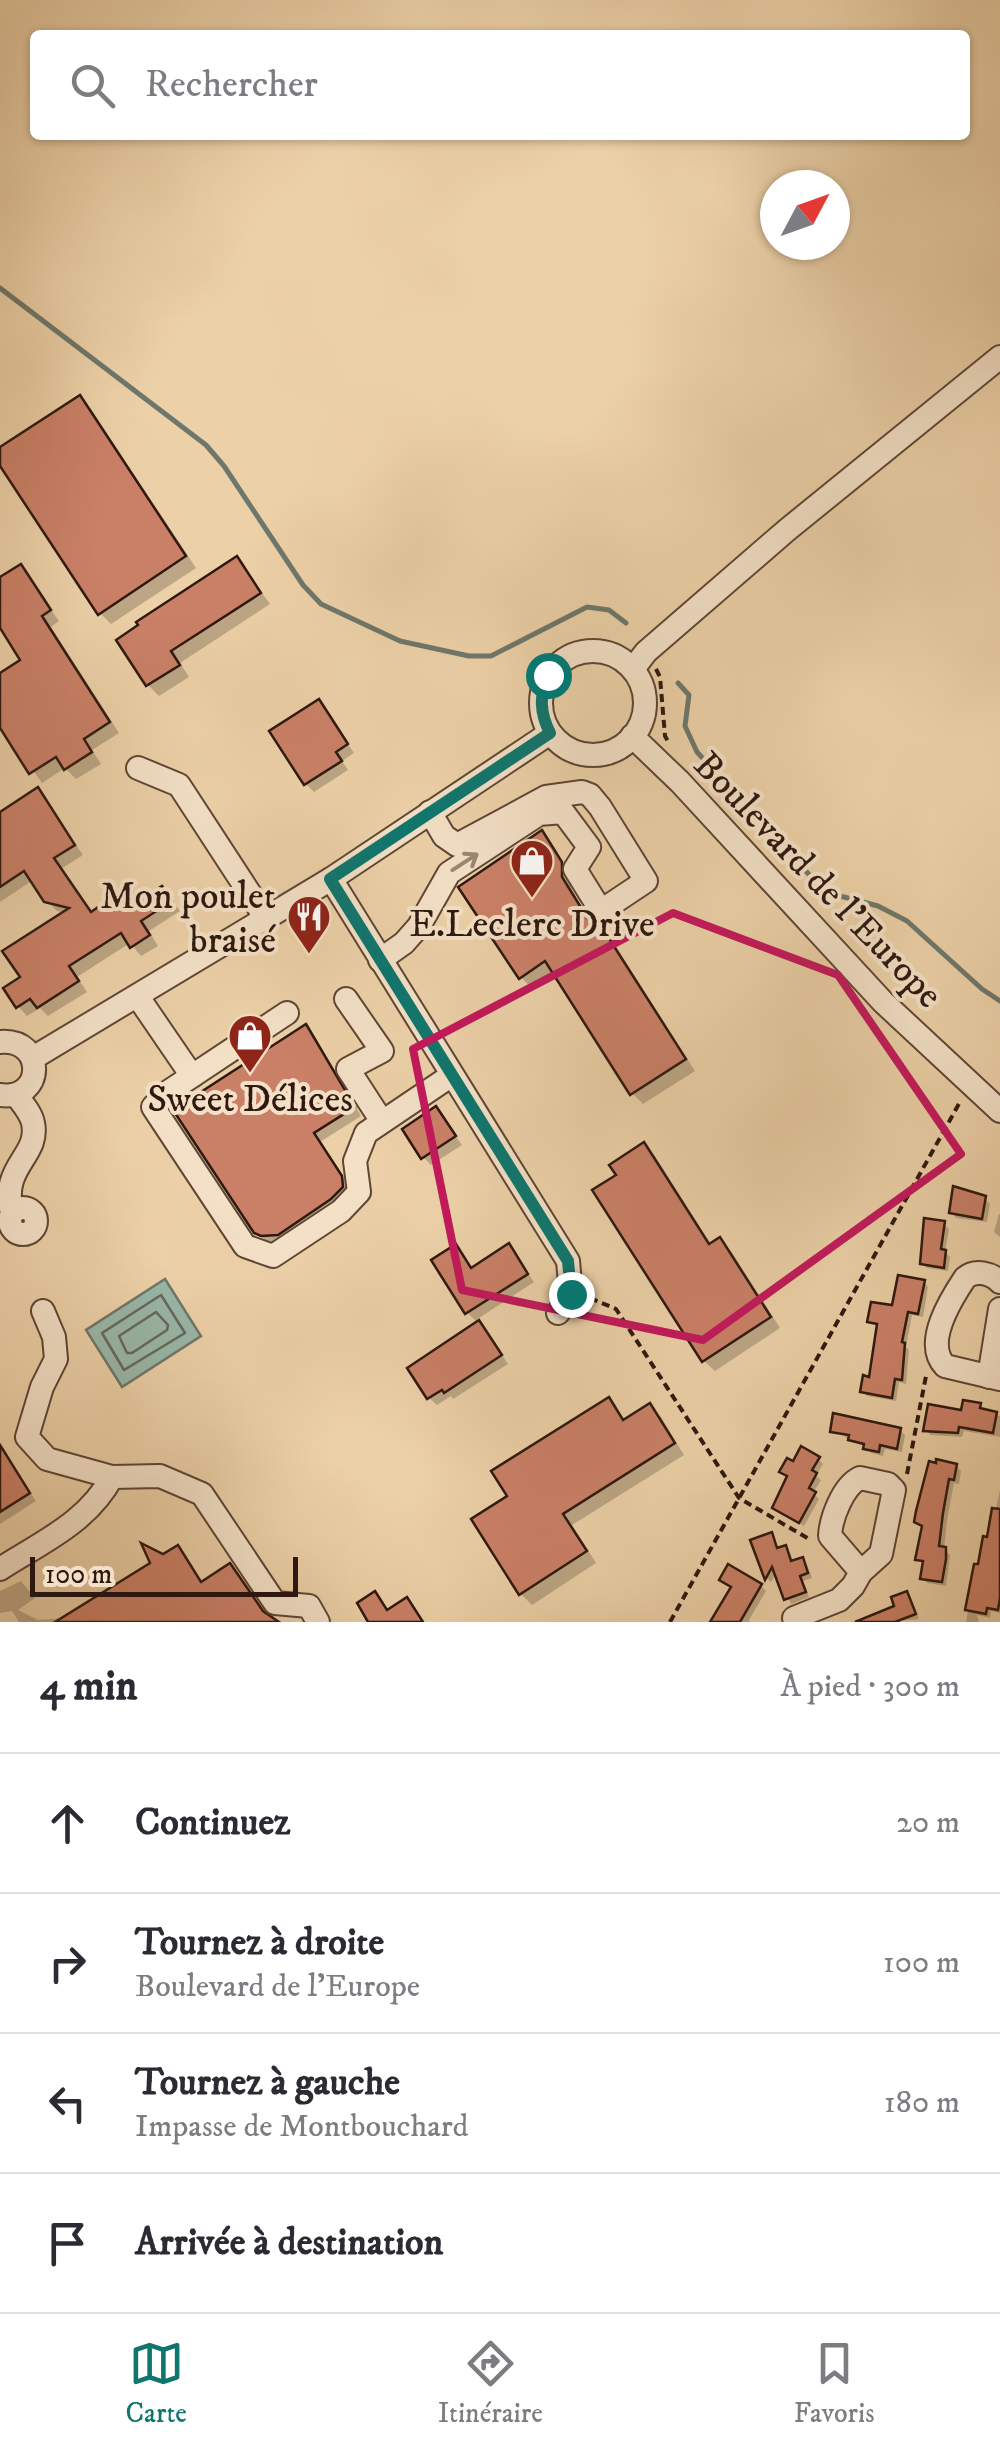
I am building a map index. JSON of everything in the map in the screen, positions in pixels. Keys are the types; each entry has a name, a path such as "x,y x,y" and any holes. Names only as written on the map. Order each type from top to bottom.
{"street":[{"path":"633,669 646,652 787,530 1000,357"},
{"path":"589,650 621,658 633,669 645,696 644,711 632,736 613,750 596,755 571,750 550,733 542,716 541,701 548,675 559,663 589,650"},
{"path":"33,1058 330,879 550,733"},
{"name":"Boulevard de l'Europe","path":"632,736 693,796 884,1002 1000,1111"},
{"path":"138,768 180,786 265,917"},
{"path":"430,812 444,836 457,845 546,797 582,792 590,795 614,830 646,882 601,911 575,868 589,847 614,830"},
{"path":"380,960 419,926 449,873 539,814 564,812 589,847"},
{"path":"330,879 568,1261 564,1304"},
{"path":"138,997 192,1076"},
{"path":"346,999 382,1051 348,1068 382,1120"},
{"path":"287,1014 164,1094 153,1106 245,1246 273,1256 341,1210 359,1192 355,1162 366,1133 452,1075"},
{"path":"0,1042 20,1044 33,1058 34,1076 13,1094 34,1124 33,1136 6,1177 4,1192 18,1211"},
{"path":"1000,1282 984,1274 970,1273 965,1278 942,1323 936,1348 938,1360 953,1370 995,1378 1000,1308"},
{"path":"44,1311 54,1336 56,1359 42,1388 27,1437 47,1460 112,1477 160,1476 202,1494 274,1603 309,1606 318,1622"},
{"path":"0,1569 74,1524 104,1492 112,1477"},
{"path":"790,1621 839,1600 884,1550 894,1490 860,1478 853,1481 832,1520 830,1536 861,1572"}],"path":[{"path":"670,1622 956,1107 973,1085"},
{"path":"564,1304 603,1301 616,1308 739,1498 810,1539 830,1536"},
{"path":"894,1490 906,1476 923,1380 938,1360"}],"highlighted area":[{"path":"673,913 838,975 961,1154 703,1340 462,1290 413,1049"}],"water":[{"path":"165,1279 201,1336 122,1387 86,1330"}],"building":[{"path":"80,395 186,556 98,615 0,466 0,447"},
{"path":"237,556 261,593 171,651 180,665 146,686 116,640 138,625 136,622"},
{"path":"21,564 51,610 42,616 110,722 84,739 92,752 64,770 56,757 29,774 0,728 0,673 20,660 0,628 0,577"},
{"path":"319,699 348,744 336,752 342,761 304,785 269,731"},
{"path":"38,787 75,845 54,858 91,912 108,900 113,907 133,894 138,901 162,886 172,901 141,921 150,935 130,948 121,933 69,966 79,981 37,1008 30,999 16,1008 3,988 20,977 2,951 69,908 44,902 24,871 0,887 0,812"},
{"path":"542,830 562,862 562,877 588,919 601,926 686,1059 630,1095 545,961 519,979 458,887"},
{"path":"306,1024 355,1107 314,1133 342,1176 343,1187 278,1235 261,1236 254,1233 173,1110"},
{"path":"436,1106 456,1136 421,1159 402,1129"},
{"path":"644,1142 709,1244 720,1237 771,1317 702,1362 592,1190 616,1175 609,1165"},
{"path":"953,1186 986,1196 982,1219 949,1213"},
{"path":"924,1218 945,1221 941,1249 946,1250 944,1268 920,1264"},
{"path":"509,1243 528,1274 465,1314 431,1260 456,1244 471,1268"},
{"path":"898,1275 925,1280 918,1314 908,1312 902,1342 902,1380 895,1379 892,1398 860,1392 863,1375 869,1377 877,1324 867,1322 871,1302 892,1305"},
{"path":"479,1320 502,1355 444,1393 442,1390 427,1399 407,1368"},
{"path":"609,1397 623,1420 650,1403 675,1443 563,1514 587,1551 519,1595 471,1519 507,1496 491,1471"},
{"path":"963,1400 981,1403 980,1408 997,1412 993,1433 959,1427 958,1433 923,1431 928,1404 961,1410"},
{"path":"833,1413 901,1428 897,1449 880,1445 879,1452 863,1449 864,1444 848,1440 849,1435 830,1432"},
{"path":"0,1445 30,1493 0,1512"},
{"path":"801,1446 820,1457 812,1470 817,1473 809,1488 816,1492 799,1523 772,1508 787,1476 779,1472 787,1458 793,1461"},
{"path":"936,1459 957,1464 954,1480 949,1479 943,1513 939,1546 946,1547 946,1559 942,1582 920,1579 923,1561 915,1560 922,1526 914,1522 916,1511 929,1461 936,1463"},
{"path":"992,1508 1000,1509 1000,1598 998,1610 987,1608 986,1614 965,1610 974,1564 978,1564 983,1536 987,1537"},
{"path":"772,1532 777,1548 786,1545 791,1561 803,1557 808,1573 800,1576 806,1592 784,1600 772,1567 765,1580 750,1540"},
{"path":"141,1543 163,1554 178,1545 201,1582 230,1563 263,1611 279,1622 55,1622 150,1563"},
{"path":"728,1564 762,1584 740,1622 710,1622 731,1587 719,1580"},
{"path":"375,1591 387,1610 407,1597 423,1622 368,1622 357,1603"},
{"path":"907,1591 916,1614 895,1622 855,1622 894,1606 891,1597"}],"waterway":[{"path":"0,288 206,445 303,585 321,604 400,641 469,656 491,656 587,607 609,610 626,623"},
{"path":"678,683 689,695 685,726 697,752 825,892 878,906 907,921 1000,1001"}],"place":[{"name":"E.Leclerc Drive","path":"532,899"},
{"name":"Mon poulet braisé","path":"309,955"},
{"name":"Sweet Délices","path":"250,1074"}],"route":[{"path":"548,675 541,701 542,716 550,733 330,879 568,1261 571,1294"}]}
